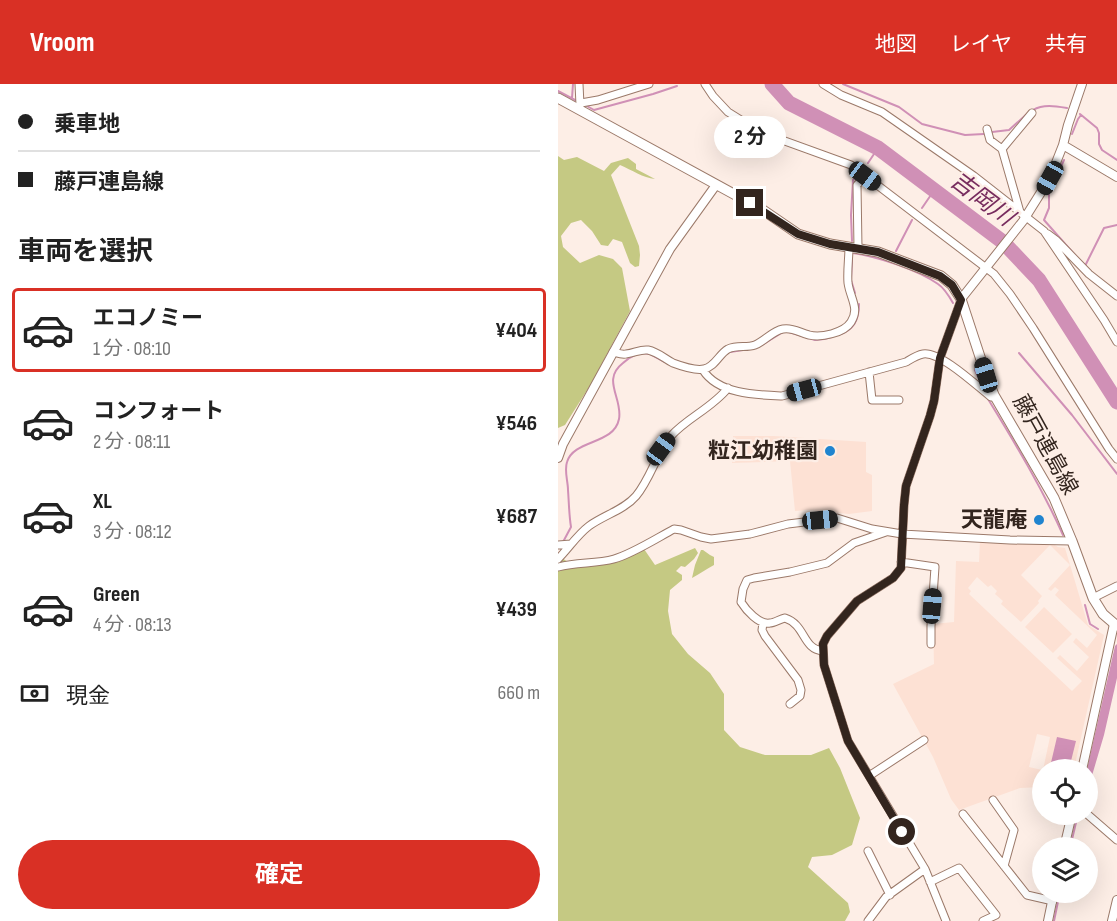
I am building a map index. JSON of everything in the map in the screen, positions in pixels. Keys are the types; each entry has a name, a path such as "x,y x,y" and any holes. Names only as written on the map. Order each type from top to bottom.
{"main road":[{"name":"藤戸連島線","path":"558,98 579,106 763,210 798,234 814,240 878,252 900,259 940,276 952,285 961,300 994,395 1054,498 1093,598 1103,614 1116,625"}],"street":[{"path":"579,84 579,106 649,84"},
{"path":"705,84 728,112 754,129 851,165 988,266 1016,302 1117,459"},
{"path":"824,84 841,95 882,111 974,176 1023,217 1056,240 1089,274 1117,296"},
{"path":"946,921 925,869 848,741 824,665 823,644 851,607 866,594 893,578 901,568 906,486 934,401 940,358 961,300 1050,178 1082,84"},
{"path":"1002,149 1032,113"},
{"path":"987,129 990,140 1002,149 1023,217"},
{"path":"1063,145 1117,177"},
{"path":"705,372 730,348 752,346 784,329 818,336 845,329 850,325 855,310 848,285 854,247 857,185 865,176"},
{"path":"558,458 562,444 670,249 716,185"},
{"path":"1044,231 1117,342"},
{"path":"613,352 625,355 648,350 673,363 705,372 712,380 728,388 761,395 782,396 906,362 922,354 930,354 947,362 991,396 994,395"},
{"path":"869,372 872,400 899,400"},
{"path":"558,560 563,544 629,503 642,487 661,449 672,434 717,400 728,388"},
{"path":"558,567 618,558 674,529 711,539 750,534 788,524 837,518 872,529 902,534 1072,541"},
{"path":"823,651 810,647 799,627 789,619 764,623 755,618 741,602 747,580 827,563 854,543 888,532"},
{"path":"901,562 935,567 931,644"},
{"path":"1093,598 1117,586"},
{"path":"764,623 762,630 765,636 798,680 800,696 790,704"},
{"path":"1085,759 1116,625"},
{"path":"869,776 924,740"},
{"path":"993,800 1014,830 1004,867"},
{"path":"963,814 1027,895 1032,895"},
{"path":"1098,823 1117,840"},
{"path":"868,851 890,895"},
{"path":"930,882 959,868 996,915 983,921"},
{"path":"868,921 886,897 925,869"},
{"path":"1112,921 1117,900"},
{"path":"1048,921 1052,903"}],"shaded area":[{"path":"733,436 774,436 866,442 866,472 872,475 872,511 849,514 795,511 790,461 732,463"},
{"path":"980,541 1053,544 1065,548 1088,625 1104,635 1076,759 1045,759 1050,737 1037,734 1029,767 1032,768 1032,787 1020,788 959,810 951,799 933,757 893,684 934,664 933,624 954,622 956,561 979,562","holes":["1050,545 1070,565 1048,589 1051,591 1055,587 1059,590 1055,595 1097,635 1087,648 1076,638 1073,642 1089,657 1077,671 1060,655 1057,658 1082,681 1072,691 969,594 971,591 968,588 977,577 988,587 991,585 997,591 995,594 1003,601 1001,604 1021,622 1039,603 1042,596 1021,575"]},
{"path":"1044,607 1072,634 1053,653 1025,627"},
{"path":"1117,644 1117,678 1097,759 1089,759"},
{"path":"1057,737 1076,741 1072,759 1052,759"}],"green space":[{"path":"558,156 564,160 577,157 604,171 611,163 628,158 636,164 636,169 655,179 620,165 611,175 639,246 639,266 635,267 630,263 622,242 613,239 608,246 601,245 581,220 571,223 561,236 563,247 580,263 599,255 613,259 622,268 630,311 591,384 565,425 558,428"},
{"path":"695,548 698,553 694,559 676,571 682,575 682,580 670,590 668,611 672,634 688,654 710,673 724,694 724,730 740,747 765,755 811,755 829,748 840,768 860,818 852,845 832,855 812,857 808,867 848,903 850,912 845,921 558,921 558,561 562,558 574,566 644,549 655,565"},
{"path":"701,550 714,557 714,565 692,578 695,565"}],"waterway":[{"path":"572,98 573,84"},
{"name":"吉岡川","path":"772,84 789,103 878,148 1003,242 1039,280 1117,402"},
{"path":"843,84 899,107 922,124 965,135 984,134"},
{"path":"587,106 594,110 677,86"},
{"path":"558,91 575,100"},
{"path":"1033,110 1045,106 1067,108"},
{"path":"992,132 1009,130 1028,113"},
{"path":"1080,114 1097,128 1102,150 1117,160"},
{"path":"1072,134 1081,115"},
{"path":"868,163 878,148"},
{"path":"1064,160 1049,192 1049,208 1044,220 1083,264"},
{"path":"852,241 853,180 857,177"},
{"path":"922,208 935,189"},
{"path":"896,251 912,220"},
{"path":"1085,266 1104,228 1117,225"},
{"path":"852,254 884,260 920,274 940,286 953,303"},
{"path":"852,260 851,280 855,293"},
{"path":"838,335 852,327 858,315 859,304"},
{"path":"762,345 783,332 815,340 832,337"},
{"path":"730,352 743,350"},
{"path":"643,353 665,362"},
{"path":"1019,353 1072,415 1117,474"},
{"path":"563,542 571,527 567,462 577,449 602,438 616,427 619,411 613,383 614,376 617,369 635,355"},
{"path":"975,370 982,385"},
{"path":"988,399 1037,483 1063,535"},
{"path":"1085,605 1090,624 1098,629"},
{"path":"1073,837 1075,825"},
{"path":"1054,921 1058,903"}],"place":[{"name":"粒江幼稚園","path":"830,451"},
{"name":"天龍庵","path":"1039,520"}],"route":[{"path":"750,203 798,234 830,244 878,252 940,276 952,285 961,300 940,358 934,401 906,486 901,568 893,578 857,601 827,636 823,644 824,665 848,741 902,832"}]}
